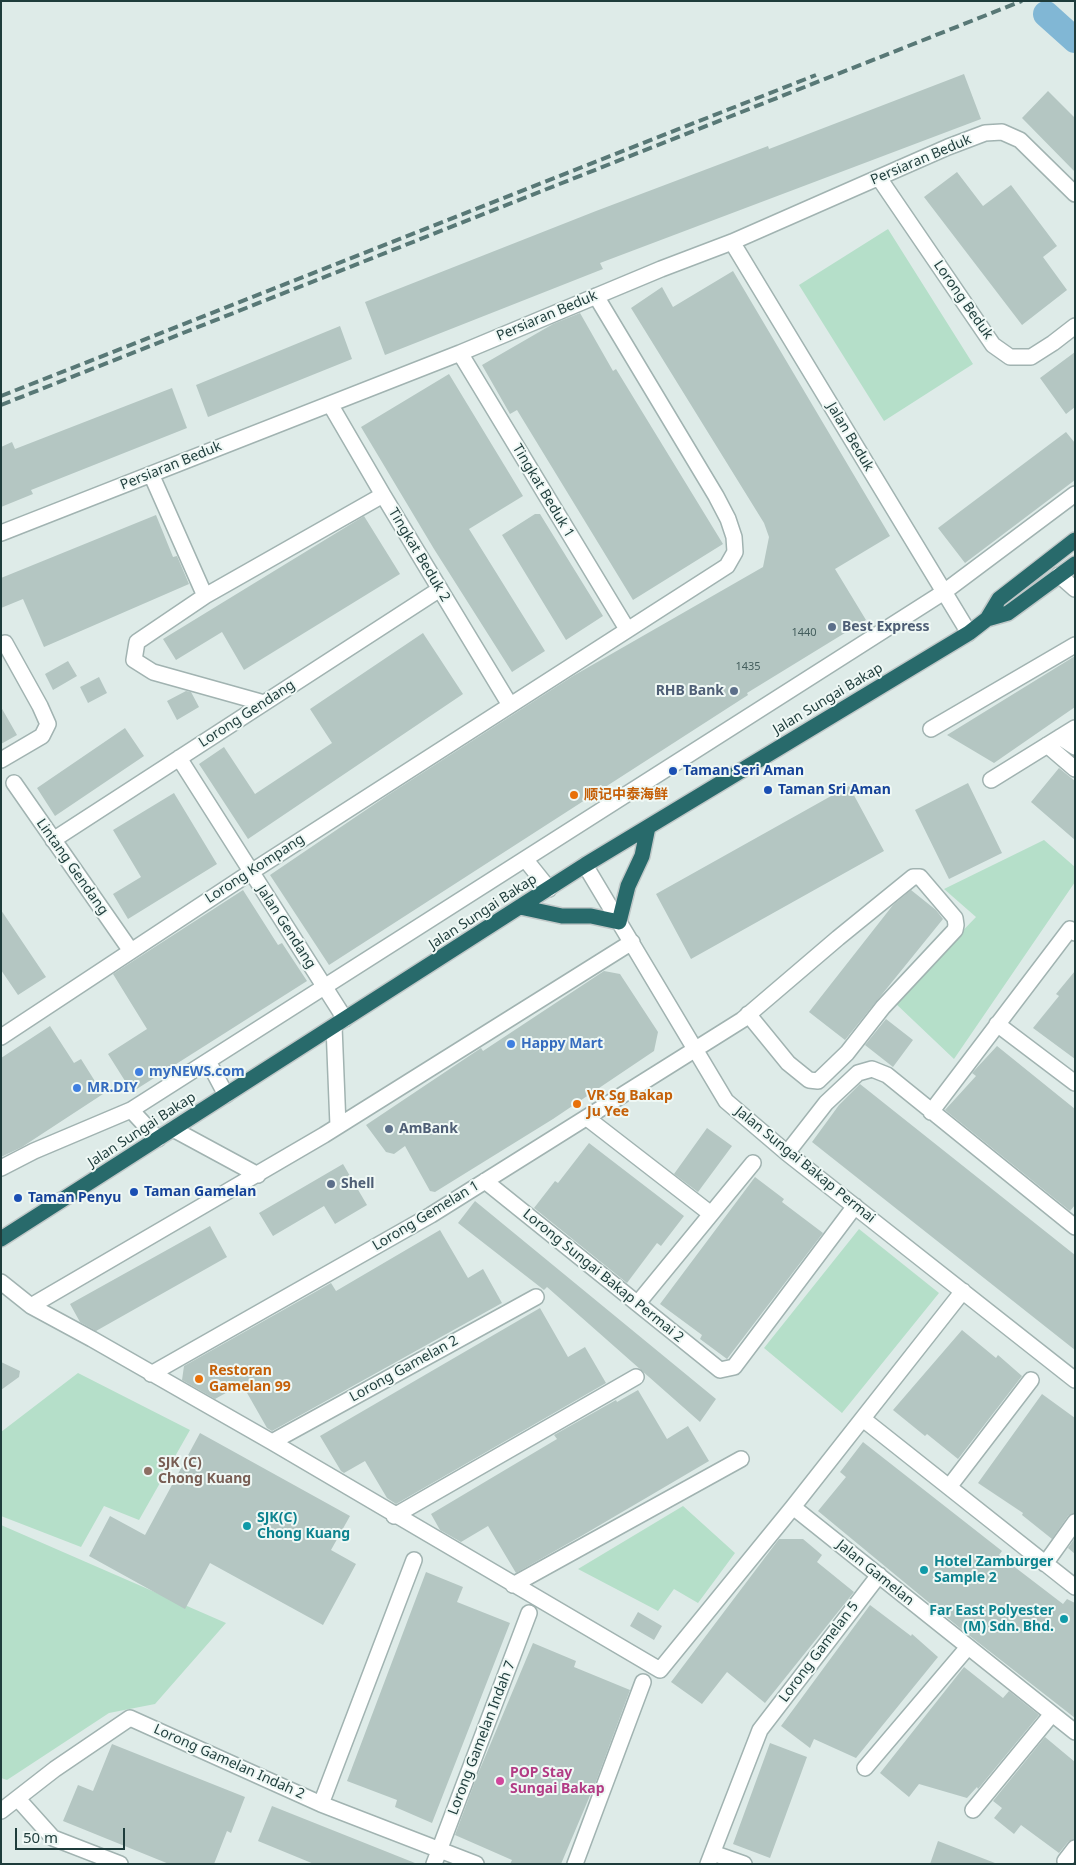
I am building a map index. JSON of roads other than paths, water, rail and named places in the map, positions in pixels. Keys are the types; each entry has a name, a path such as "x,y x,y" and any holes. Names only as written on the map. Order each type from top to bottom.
{"highway":[{"name":"Jalan Sungai Bakap","path":"1,1238 585,865 969,633 986,619 999,599 1075,540"},
{"name":"Jalan Sungai Bakap","path":"986,619 1008,613 1075,564"},
{"path":"520,907 562,916 591,916 619,922 628,886 642,856 648,827"}],"street":[{"name":"Persiaran Beduk","path":"1,533 460,353 732,242 948,147 985,133 1002,132 1020,140 1075,194"},
{"name":"Lorong Beduk","path":"879,178 994,344 1010,357 1031,357 1075,326"},
{"name":"Jalan Beduk","path":"732,242 969,633"},
{"name":"Lorong Kompang","path":"4,1029 131,951 727,566 735,552 734,537 728,519 596,296"},
{"name":"Tingkat Beduk 1","path":"460,353 627,630"},
{"name":"Tingkat Beduk 2","path":"330,404 510,705"},
{"path":"152,474 205,596"},
{"path":"1,1168 34,1151 131,1110 944,592 1075,494"},
{"path":"264,703 153,672 134,660 138,642 205,596 383,495"},
{"path":"1059,575 1075,589"},
{"name":"Lorong Gendang","path":"54,840 440,589"},
{"path":"1,760 42,736 48,724 5,643"},
{"path":"931,729 1075,646"},
{"path":"991,780 1075,728"},
{"path":"1060,737 1075,747"},
{"path":"1047,745 1075,769"},
{"name":"Jalan Gendang","path":"179,758 325,987 340,1022"},
{"name":"Lintang Gendang","path":"14,783 131,951"},
{"path":"525,859 549,889"},
{"name":"Jalan Sungai Bakap Permai","path":"585,865 726,1101 787,1153 1075,1380"},
{"name":"Lorong Gemelan 1","path":"151,1374 431,1215 696,1050 748,1014 913,877 920,877 955,918 955,930 884,1007 847,1053 818,1081 809,1080 788,1063 748,1014"},
{"path":"931,1112 1072,931"},
{"path":"31,1306 258,1175 632,942"},
{"path":"338,1126 340,1022"},
{"path":"998,1024 1075,1083"},
{"path":"208,1061 226,1095"},
{"path":"787,1153 826,1103 858,1073 872,1069 887,1075 931,1112 1073,1221"},
{"path":"131,1110 158,1139"},
{"path":"587,1118 711,1214"},
{"path":"172,1129 258,1175"},
{"path":"638,1304 753,1163"},
{"name":"Lorong Sungai Bakap Permai 2","path":"485,1181 720,1370 734,1367 855,1206"},
{"path":"1,1282 31,1306 272,1442 394,1516 660,1670 793,1507 963,1292"},
{"name":"Lorong Gamelan 2","path":"272,1442 536,1296"},
{"path":"394,1516 636,1377"},
{"path":"949,1487 1032,1380"},
{"path":"862,1419 1075,1587"},
{"path":"513,1585 741,1458"},
{"name":"Jalan Gamelan","path":"793,1507 1075,1732"},
{"path":"1045,1564 1075,1522"},
{"path":"321,1804 414,1560"},
{"name":"Lorong Gamelan 5","path":"711,1858 760,1730 879,1575"},
{"name":"Lorong Gamelan Indah 7","path":"437,1857 529,1612"},
{"path":"865,1768 968,1647"},
{"path":"575,1864 643,1682"},
{"path":"974,1810 1052,1714"},
{"name":"Lorong Gamelan Indah 2","path":"1,1810 18,1799 55,1769 130,1718 437,1857 476,1864"},
{"path":"18,1799 53,1838 120,1864"},
{"path":"1065,1861 1075,1848"},
{"path":"711,1858 744,1864"}],"waterway":[{"path":"1046,14 1075,40"}],"railway":[{"path":"1,405 1022,1"},
{"path":"1,396 816,75"}],"place":[{"name":"Best Express","path":"832,627"},
{"name":"RHB Bank","path":"734,691"},
{"name":"Taman Seri Aman","path":"673,771"},
{"name":"Taman Sri Aman","path":"768,790"},
{"name":"顺记中泰海鲜","path":"574,795"},
{"name":"Happy Mart","path":"511,1044"},
{"name":"myNEWS.com","path":"139,1072"},
{"name":"MR.DIY","path":"77,1088"},
{"name":"VR Sg Bakap Ju Yee","path":"577,1104"},
{"name":"AmBank","path":"389,1129"},
{"name":"Shell","path":"331,1184"},
{"name":"Taman Gamelan","path":"134,1192"},
{"name":"Taman Penyu","path":"18,1198"},
{"name":"Restoran Gamelan 99","path":"199,1379"},
{"name":"SJK (C) Chong Kuang","path":"148,1471"},
{"name":"SJK(C) Chong Kuang","path":"247,1526"},
{"name":"Hotel Zamburger Sample 2","path":"924,1570"},
{"name":"Far East Polyester (M) Sdn. Bhd.","path":"1064,1619"},
{"name":"POP Stay Sungai Bakap","path":"500,1781"}]}
